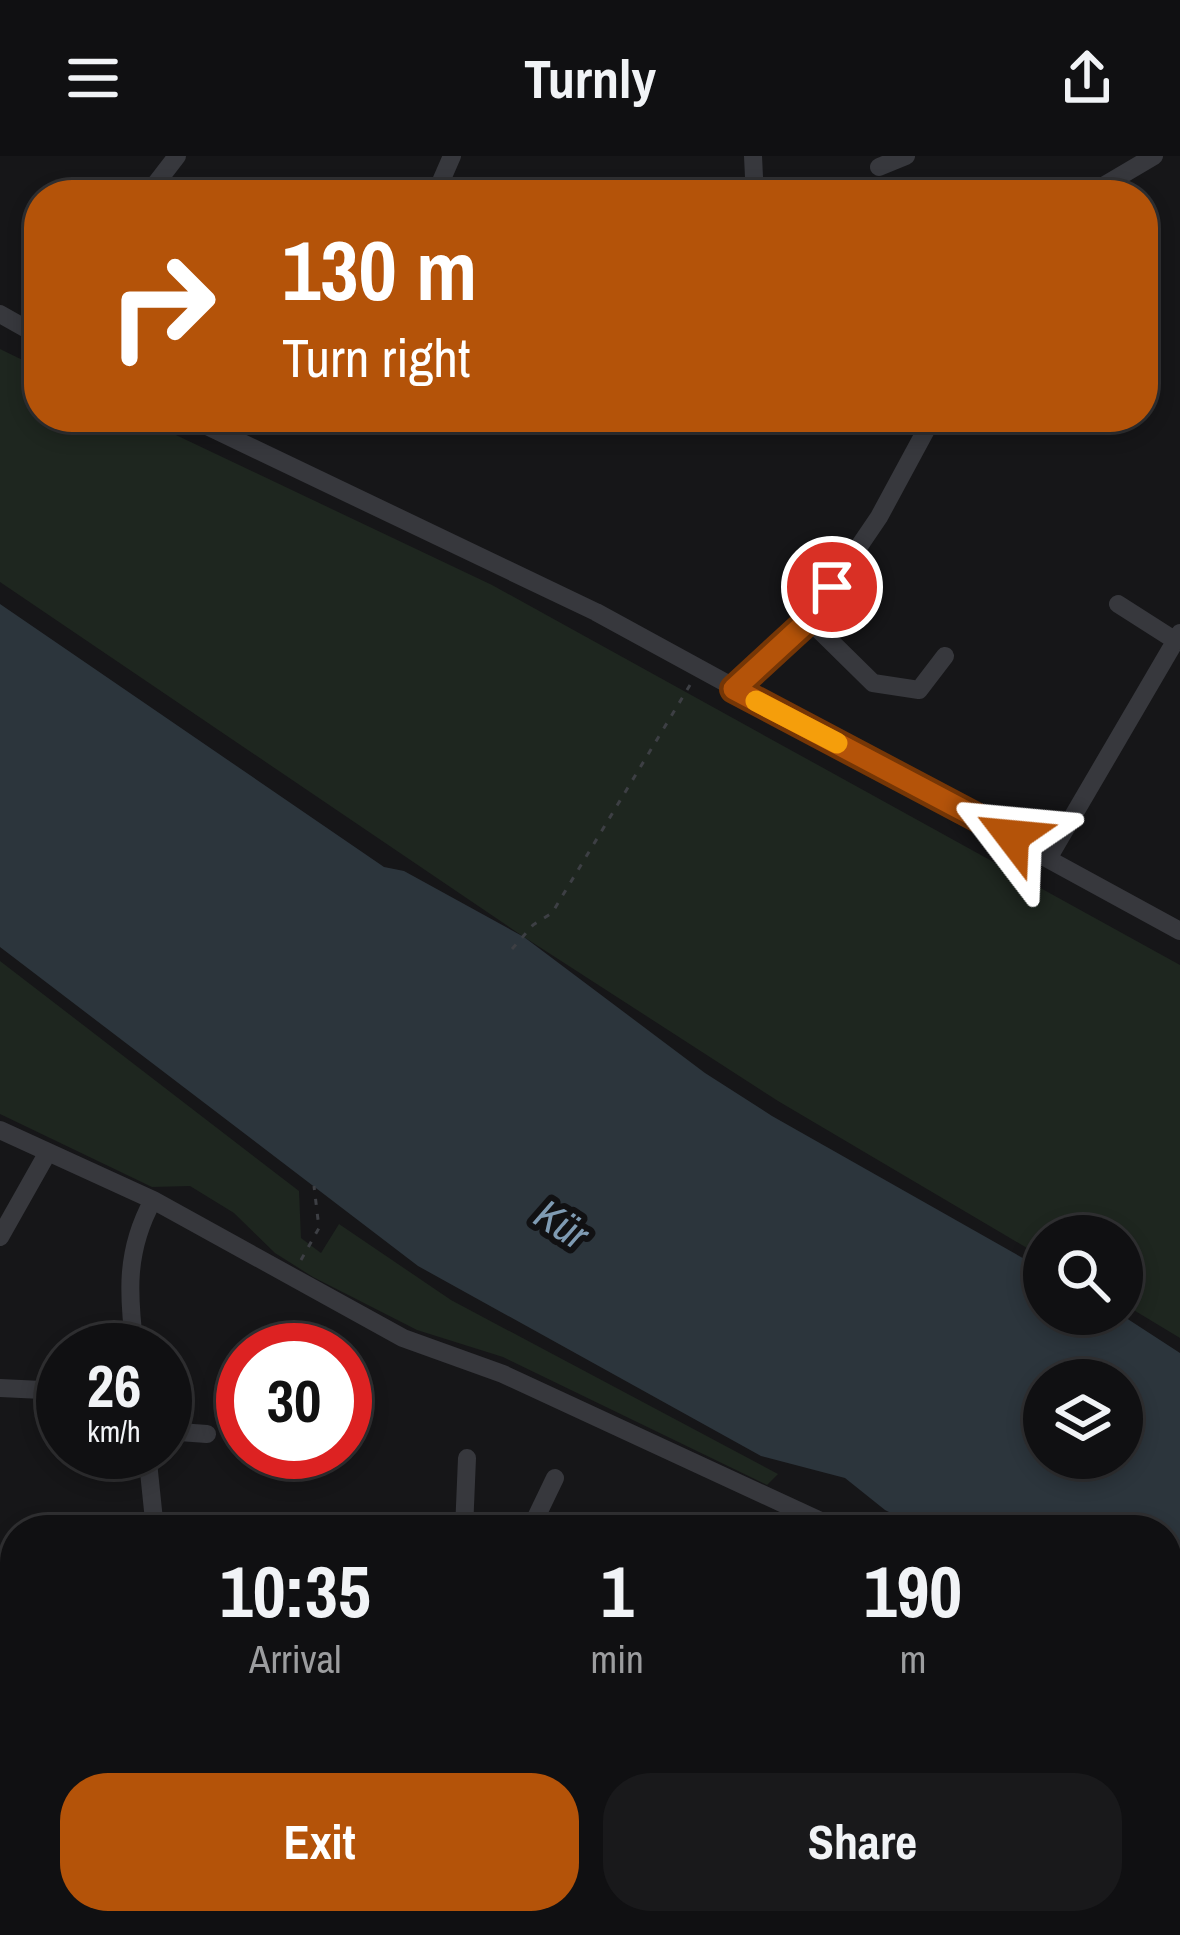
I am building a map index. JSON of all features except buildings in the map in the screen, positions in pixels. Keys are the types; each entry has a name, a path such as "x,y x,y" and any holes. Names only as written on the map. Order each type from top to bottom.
{"street":[{"path":"159,180 177,156"},
{"path":"753,156 754,177"},
{"path":"879,166 906,156"},
{"path":"1113,180 1154,156"},
{"path":"221,432 596,612 1180,932"},
{"path":"734,689 809,620 878,517 925,432"},
{"path":"1048,857 1178,637 1118,604"},
{"path":"809,620 881,687 919,689 945,656"},
{"path":"0,1130 153,1200 403,1337 503,1374 789,1515"},
{"path":"0,1237 48,1152"},
{"path":"133,1323 128,1274 138,1227 153,1200"},
{"path":"0,1388 36,1390"},
{"path":"192,1432 207,1433"},
{"path":"464,1515 466,1458"},
{"path":"537,1515 555,1478"},
{"path":"150,1479 153,1515"}],"path":[{"path":"512,949 552,913 699,670"},
{"path":"289,1276 319,1228 314,1186"}],"shaded area":[{"path":"0,349 24,361 24,432 170,432 492,585 1180,965 1180,1338 1143,1316 1143,1215 1023,1215 1023,1246 778,1101 524,937 0,582"},
{"path":"0,961 299,1191 301,1238 321,1253 339,1224 451,1300 778,1474 767,1485 503,1357 417,1330 275,1253 234,1213 190,1186 152,1187 0,1114"}],"water":[{"name":"Kür","path":"0,604 384,867 404,871 524,937 705,1073 772,1116 1023,1258 1023,1335 1143,1335 1143,1329 1180,1353 1180,1515 895,1515 845,1478 761,1456 418,1266 0,947"}],"slow traffic":[{"path":"756,701 837,743"}],"route":[{"path":"832,587 809,620 734,689 1012,836"}]}
